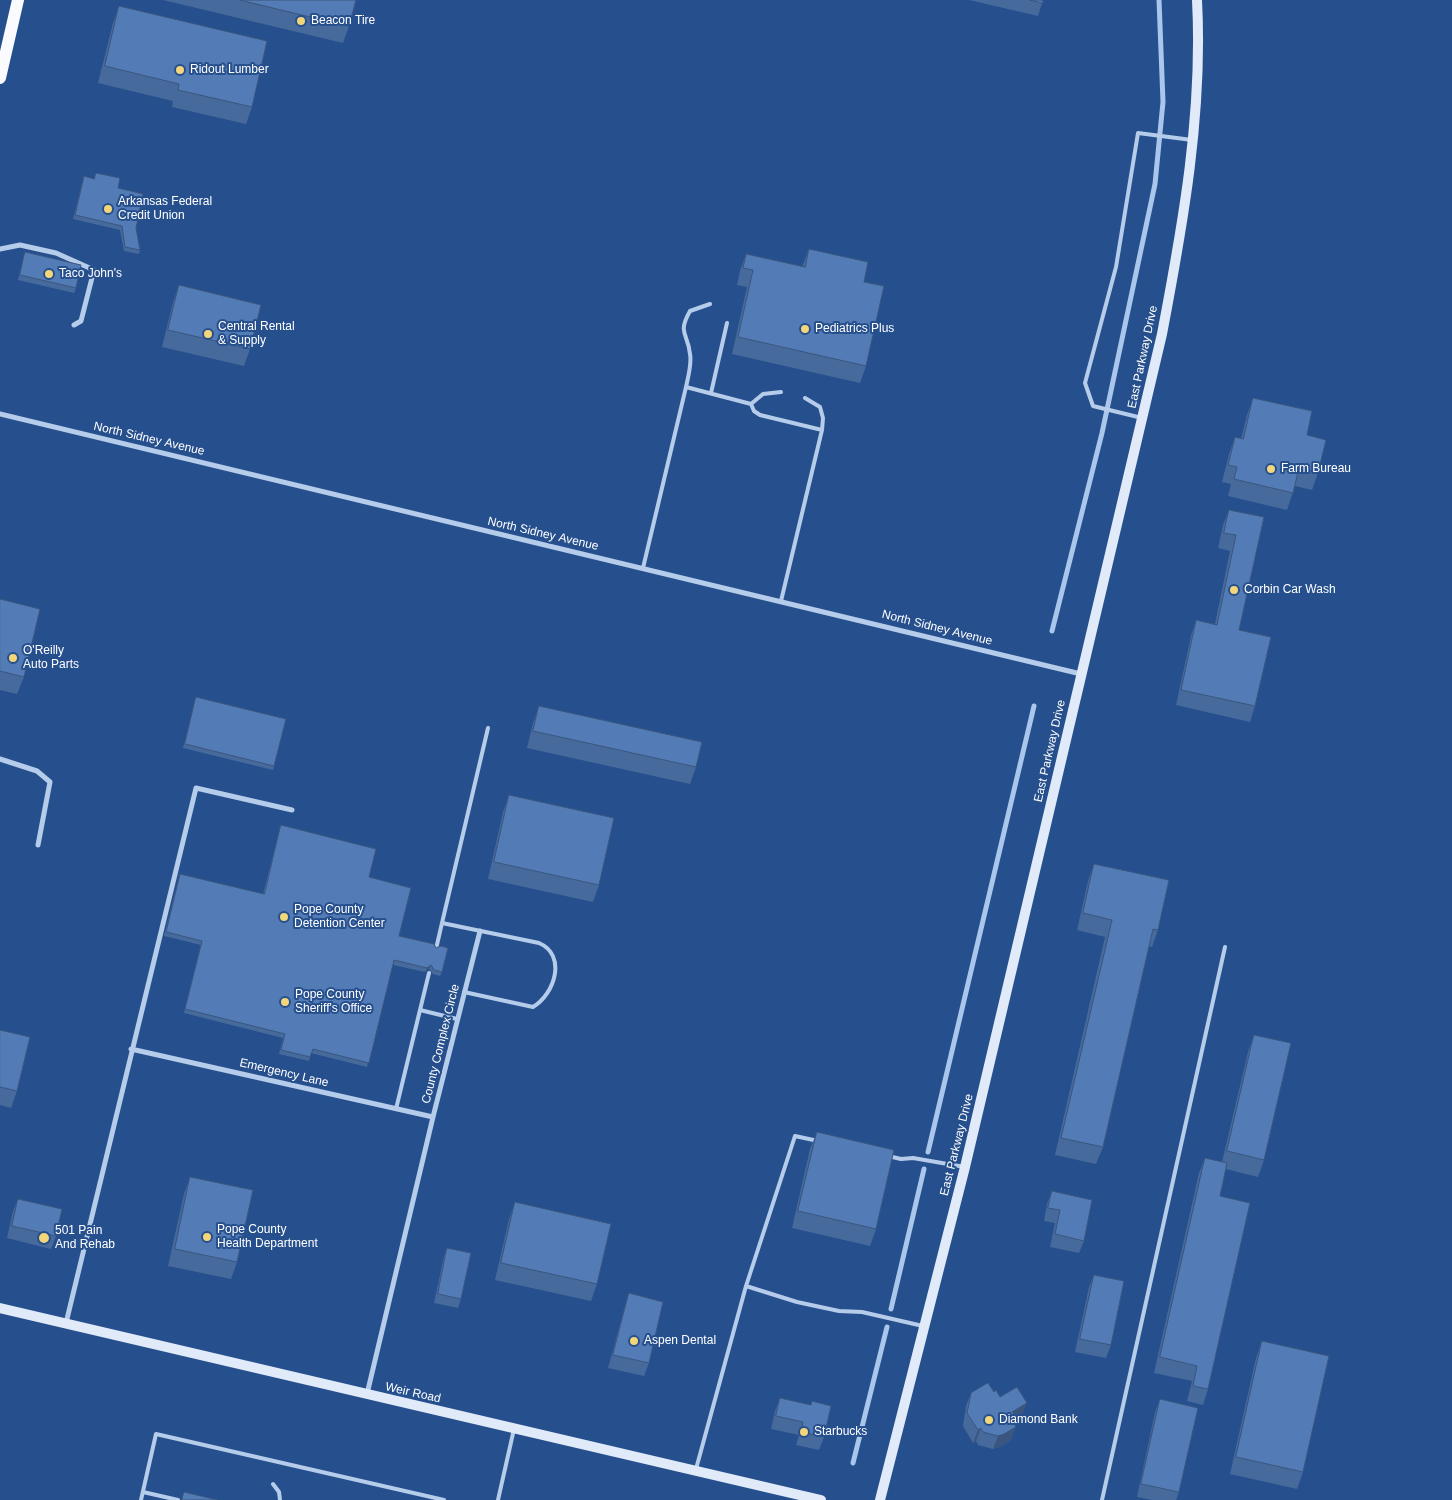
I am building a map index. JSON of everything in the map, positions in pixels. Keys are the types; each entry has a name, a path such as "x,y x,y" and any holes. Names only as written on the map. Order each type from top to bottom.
{"main road":[{"path":"0,78 4,45 18,0"},
{"name":"East Parkway Drive","path":"880,1500 965,1167 1142,418 1179,242 1193,140 1198,92 1197,0"},
{"name":"Weir Road","path":"0,1308 821,1500"}],"street":[{"path":"0,249 20,245 56,253 94,270 81,321 74,325"},
{"name":"North Sidney Avenue","path":"0,414 1081,674"},
{"path":"0,759 37,771 50,782 38,845"},
{"path":"66,1323 196,788 292,810"},
{"name":"County Complex Circle","path":"367,1395 433,1117 480,931"},
{"name":"Emergency Lane","path":"132,1049 433,1117"}],"lane":[{"path":"1142,418 1093,406 1085,383 1116,267 1138,133 1193,140"},
{"path":"644,568 686,387 690,354 684,338 685,320 690,311 710,304"},
{"path":"711,393 727,323"},
{"path":"686,387 751,404"},
{"path":"751,404 763,394 781,392"},
{"path":"781,601 822,430 823,418 820,407 805,398"},
{"path":"751,404 754,411 760,415 822,430"},
{"path":"436,949 488,728"},
{"path":"442,923 539,943 548,947 554,955 556,965 549,993 533,1007 464,992"},
{"path":"1102,1500 1225,947"},
{"path":"396,1109 429,974"},
{"path":"420,1010 458,1019"},
{"path":"695,1471 746,1286 795,1136 824,1142"},
{"path":"882,1155 965,1167"},
{"path":"746,1286 797,1302 839,1311 862,1312 924,1327"},
{"path":"498,1500 514,1429"},
{"path":"141,1500 156,1434 444,1500"},
{"path":"273,1484 279,1492 280,1500"},
{"path":"143,1492 178,1500"}],"building":[{"path":"240,0 356,0 349,26"},
{"path":"1030,0 1043,0 1043,3"},
{"name":"Ridout Lumber","path":"119,6 267,41 252,107 178,90 179,84 105,66"},
{"name":"Arkansas Federal Credit Union","path":"96,173 120,178 118,188 143,194 136,228 140,250 125,247 122,226 75,215 84,176 94,179"},
{"name":"Pediatrics Plus","path":"809,249 868,262 864,282 884,286 866,366 738,337 753,270 743,268 746,254 805,267"},
{"name":"Taco John's","path":"25,252 81,265 76,288 20,275"},
{"path":"179,285 261,305 250,349 168,330"},
{"name":"Farm Bureau","path":"1253,398 1312,411 1307,435 1326,440 1318,473 1299,468 1293,493 1234,479 1237,467 1228,465 1235,437 1243,439"},
{"path":"1229,510 1264,517 1239,630 1271,637 1255,706 1181,690 1196,620 1217,625 1236,535 1224,533"},
{"name":"O'Reilly Auto Parts","path":"0,599 40,609 24,677 0,671"},
{"path":"196,697 286,719 274,766 185,744"},
{"path":"539,706 702,742 696,767 533,731"},
{"path":"509,795 614,818 599,885 494,862"},
{"name":"Pope County Detention Center","path":"281,825 376,849 369,877 411,888 399,936 434,944 436,948 441,946 448,948 442,972 434,970 431,965 427,968 394,960 369,1063 313,1049 310,1057 281,1050 285,1034 185,1009 202,941 166,932 180,874 264,894"},
{"path":"1094,864 1169,880 1158,930 1153,929 1103,1147 1061,1138 1112,920 1083,913"},
{"path":"0,1030 30,1037 17,1091 0,1087"},
{"path":"1254,1035 1291,1043 1264,1160 1227,1151"},
{"path":"817,1132 894,1150 876,1229 798,1211"},
{"path":"1205,1158 1227,1163 1220,1196 1250,1203 1208,1389 1193,1386 1197,1366 1160,1357"},
{"name":"Pope County Health Department","path":"190,1177 253,1190 237,1262 175,1249"},
{"path":"1052,1191 1092,1200 1084,1241 1055,1234 1060,1210 1048,1208"},
{"path":"18,1199 62,1209 56,1236 12,1226"},
{"path":"515,1202 611,1224 597,1284 501,1263"},
{"path":"447,1248 471,1253 461,1299 438,1294"},
{"path":"1094,1275 1124,1281 1111,1345 1080,1339"},
{"name":"Aspen Dental","path":"629,1293 663,1302 649,1363 613,1355"},
{"path":"1262,1341 1329,1356 1303,1472 1236,1457"},
{"name":"Diamond Bank","path":"988,1383 994,1392 996,1390 1000,1397 1017,1387 1027,1403 1012,1412 1014,1414 1010,1417 1016,1427 998,1436 983,1432 981,1428 978,1430 967,1413 971,1393"},
{"path":"780,1398 811,1405 812,1401 831,1406 824,1437 801,1432 803,1422 776,1416"},
{"path":"1160,1399 1198,1408 1179,1492 1141,1484"},
{"path":"184,1492 218,1500 182,1500"}],"waterway":[{"path":"1052,631 1102,433 1155,184 1163,102 1159,0"},
{"path":"928,1152 1034,706"},
{"path":"891,1309 924,1169"},
{"path":"853,1463 887,1327"}],"place":[{"name":"Beacon Tire","path":"301,21"},
{"name":"Ridout Lumber","path":"180,70"},
{"name":"Arkansas Federal Credit Union","path":"108,209"},
{"name":"Taco John's","path":"49,274"},
{"name":"Pediatrics Plus","path":"805,329"},
{"name":"Central Rental & Supply","path":"208,334"},
{"name":"Farm Bureau","path":"1271,469"},
{"name":"Corbin Car Wash","path":"1234,590"},
{"name":"O'Reilly Auto Parts","path":"13,658"},
{"name":"Pope County Detention Center","path":"284,917"},
{"name":"Pope County Sheriff's Office","path":"285,1002"},
{"name":"Pope County Health Department","path":"207,1237"},
{"name":"501 Pain And Rehab","path":"44,1238"},
{"name":"Aspen Dental","path":"634,1341"},
{"name":"Diamond Bank","path":"989,1420"},
{"name":"Starbucks","path":"804,1432"}]}
